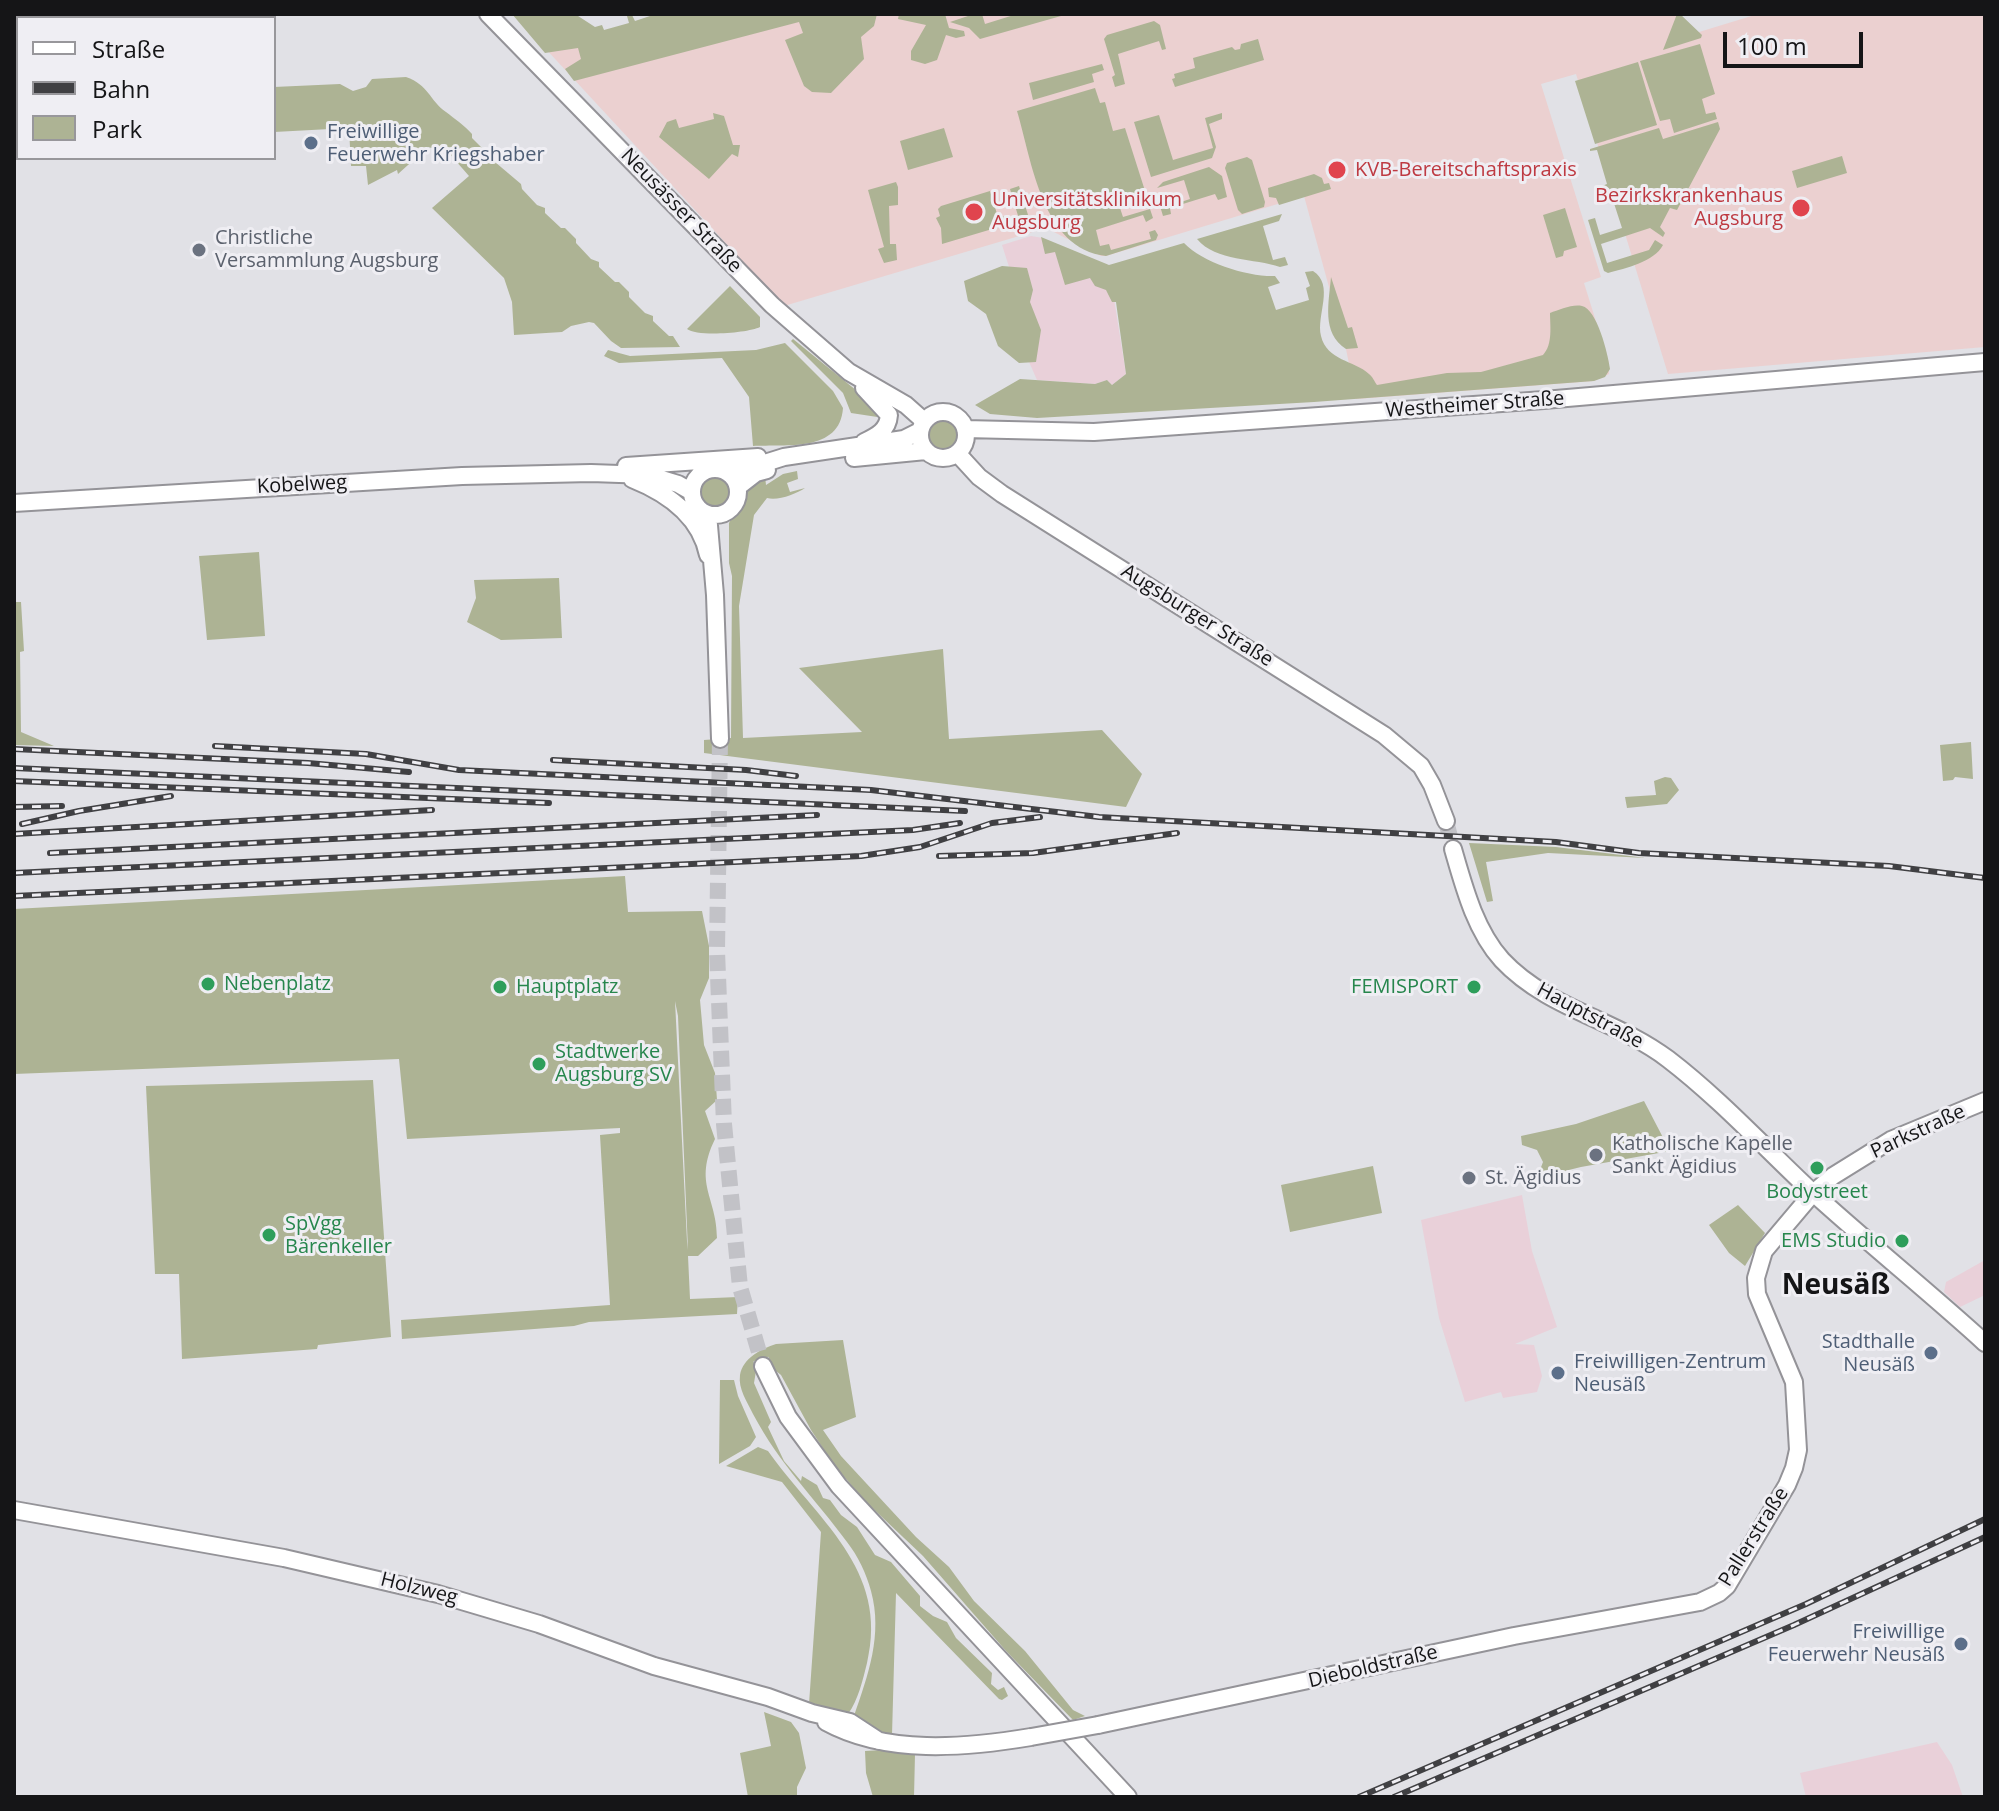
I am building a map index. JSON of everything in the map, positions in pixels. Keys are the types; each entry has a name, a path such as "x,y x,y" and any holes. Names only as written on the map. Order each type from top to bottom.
{"street":[{"name":"Neusässer Straße","path":"488,14 772,305 849,372 906,405 927,422"},
{"name":"Westheimer Straße","path":"965,429 1103,431 1544,400 1985,362"},
{"path":"849,372 889,415 889,422 878,436 850,448"},
{"path":"622,470 784,457 850,448 904,439 927,422 955,415 965,429 965,440 957,453 939,458 926,451 921,444 927,422"},
{"path":"734,480 781,466 926,451"},
{"name":"Augsburger Straße","path":"957,453 979,477 1002,494 1384,735 1415,760 1432,785 1446,821"},
{"path":"734,480 784,457"},
{"path":"716,514 696,505 695,485 709,470 720,469 734,480 735,503 716,514 712,533 720,739"},
{"path":"622,470 661,491 690,516 706,543 715,595"},
{"name":"Kobelweg","path":"14,503 462,476 622,470 695,485"},
{"name":"Hauptstraße","path":"1453,849 1474,913 1484,935 1501,959 1553,1000 1632,1036 1671,1061 1813,1193 1985,1343"},
{"name":"Parkstraße","path":"1790,1477 1797,1459 1798,1438 1794,1382 1759,1302 1756,1278 1768,1244 1813,1193 1833,1176 1891,1140 1985,1101"},
{"path":"763,1366 788,1417 839,1486 1128,1797"},
{"name":"Pallerstraße","path":"1715,1596 1727,1586 1790,1477"},
{"name":"Holzweg","path":"14,1510 229,1547 438,1594 539,1624 654,1666 850,1722 885,1742"},
{"name":"Dieboldstraße","path":"885,1742 950,1745 1031,1737 1514,1636 1700,1602 1715,1596"}],"shaded area":[{"name":"Universitätsklinikum Augsburg","path":"670,14 1677,14 1686,36 1758,14 1985,14 1985,347 1668,374 1576,74 1541,84 1601,277 1584,283 1609,363 1609,374 1594,381 1356,399 1346,349 1304,196 1106,256 1046,228 784,306 544,47"},
{"path":"1031,236 1043,238 1055,249 1110,274 1126,374 1112,385 1107,380 1095,384 1037,380 1026,355 1036,351 1002,245"},
{"path":"1522,1195 1532,1251 1557,1327 1515,1344 1534,1345 1542,1376 1537,1392 1503,1398 1501,1392 1465,1402 1439,1318 1421,1220"},
{"path":"1985,1260 1985,1295 1960,1307 1944,1292 1946,1282"},
{"path":"1937,1742 1952,1765 1963,1797 1806,1797 1800,1773"}],"green space":[{"path":"512,14 575,14 595,27 602,25 604,30 629,23 627,16 632,15 635,21 656,14 877,14 874,26 861,37 864,59 831,93 812,92 804,86 785,40 803,33 799,22 574,81 565,69 581,59 578,48 545,53"},
{"path":"899,14 945,14 949,28 964,31 965,36 956,38 946,35 937,60 925,64 911,60 911,51 926,25 898,19"},
{"path":"982,14 985,24 1017,14 1061,16 980,39 969,28 950,22"},
{"path":"1677,14 1702,35 1701,38 1663,50"},
{"path":"1154,21 1160,25 1166,49 1162,50 1159,41 1118,54 1125,84 1115,87 1112,77 1115,75 1104,39 1107,35"},
{"path":"1258,39 1264,60 1175,87 1174,74 1195,68 1193,58 1232,47 1240,49 1241,44"},
{"path":"1700,44 1715,94 1702,99 1706,114 1715,112 1717,119 1674,133 1670,119 1660,121 1640,61"},
{"path":"1638,62 1657,125 1595,144 1575,81"},
{"path":"1102,64 1104,70 1092,74 1094,82 1033,100 1029,83"},
{"path":"406,77 420,84 440,107 472,134 472,138 488,154 492,154 495,162 521,184 537,205 545,208 545,213 576,239 591,259 599,262 599,267 629,292 629,297 645,313 653,316 653,321 673,336 680,347 621,348 589,322 571,326 562,332 514,335 512,302 504,278 432,208 469,176 448,152 428,147 398,174 397,170 368,185 366,166 351,166 349,128 276,132 276,87 340,84 353,91 366,87 372,79"},
{"path":"1095,88 1100,103 1105,102 1113,131 1125,128 1146,194 1118,202 1123,217 1150,209 1153,218 1146,222 1143,215 1096,230 1100,246 1109,244 1111,250 1151,239 1149,232 1155,230 1158,235 1156,240 1106,256 1084,250 1067,237 1054,220 1035,177 1017,111"},
{"path":"713,113 724,116 733,145 740,145 738,157 732,154 709,179 659,137 667,122 676,119 679,128 714,119"},
{"path":"1222,113 1222,119 1209,124 1216,147 1212,158 1151,177 1134,122 1159,115 1173,160 1213,148 1205,118"},
{"path":"1718,122 1720,129 1677,210 1670,208 1660,227 1665,233 1663,237 1650,228 1601,244 1607,263 1649,250 1655,240 1663,245 1659,251 1631,266 1608,273 1604,271 1588,220 1595,218 1600,235 1622,228 1609,188 1602,189 1607,184 1597,150 1590,149 1659,128 1663,139"},
{"path":"944,128 953,157 908,170 900,141"},
{"path":"1842,156 1847,173 1797,188 1792,171"},
{"path":"1247,157 1252,160 1265,202 1264,207 1242,214 1225,168 1227,163"},
{"path":"1209,167 1222,176 1227,197 1218,200 1215,194 1170,208 1171,214 1163,216 1160,206 1163,208 1190,199 1184,180 1157,188 1163,182"},
{"path":"1314,174 1322,178 1324,184 1329,183 1331,189 1279,205 1276,198 1269,197 1268,188"},
{"path":"896,182 898,205 889,206 890,244 896,244 897,260 884,263 878,249 884,247 868,190"},
{"path":"1019,186 1029,218 942,244 941,228 936,218 940,216 938,209 941,206 990,191 998,217 1005,216 1008,222 1019,219 1010,189"},
{"path":"1565,208 1577,247 1564,251 1563,256 1556,258 1543,215"},
{"path":"1282,214 1279,221 1263,226 1273,260 1285,257 1288,265 1280,267 1225,256 1197,239"},
{"path":"1041,237 1109,265 1184,243 1202,257 1226,267 1275,276 1280,283 1268,287 1276,310 1309,300 1306,288 1310,286 1305,272 1313,271 1323,284 1320,328 1324,344 1335,355 1363,369 1377,385 1447,373 1481,372 1543,355 1550,340 1550,313 1574,306 1587,309 1597,323 1610,369 1605,377 1594,381 1314,402 1037,418 990,414 975,405 1020,379 1095,384 1107,380 1112,385 1126,374 1116,302 1112,302 1106,290 1095,286 1090,278 1065,285 1055,252 1045,254"},
{"path":"1002,266 1027,268 1033,290 1030,302 1041,330 1036,362 1019,363 998,346 986,314 968,301 964,281"},
{"path":"1331,277 1358,348 1346,349 1333,335 1328,316"},
{"path":"730,286 760,317 760,327 723,333 701,333 687,329"},
{"path":"793,339 878,408 884,418 851,413 843,393 791,341"},
{"path":"785,343 833,391 843,408 840,422 832,433 822,439 795,445 753,446 749,397 722,358 619,363 604,356 608,350 630,356 756,350"},
{"path":"943,417 956,422 961,435 956,448 943,453 930,448 925,435 930,422"},
{"path":"797,471 798,479 787,483 790,492 805,488 776,499 767,498 754,515 739,606 743,738 862,732 799,668 943,649 949,739 1102,730 1142,774 1126,807 704,753 704,740 731,738 732,576 729,523 746,491 765,476 766,485 783,474"},
{"path":"715,474 728,479 733,492 728,505 715,510 702,505 697,492 702,479"},
{"path":"259,552 265,636 207,640 199,556"},
{"path":"559,578 562,638 501,640 467,622 476,598 474,580"},
{"path":"14,602 21,602 24,651 20,652 21,732 54,746 14,745"},
{"path":"1971,742 1973,779 1955,777 1943,781 1940,745"},
{"path":"1671,778 1679,790 1667,804 1627,808 1625,797 1656,795 1654,781"},
{"path":"1469,843 1556,847 1646,858 1548,853 1486,862 1493,901 1487,902"},
{"name":"Stadtwerke Augsburg SV","path":"625,876 628,912 702,911 709,946 709,978 700,1000 704,1045 715,1073 717,1100 705,1111 715,1139 709,1154 706,1179 717,1238 698,1256 688,1256 690,1299 738,1297 737,1314 589,1322 574,1326 402,1339 401,1320 610,1305 600,1135 620,1133 620,1128 407,1139 399,1059 14,1074 14,909","holes":["675,1001 678,1016 688,1250"]},
{"name":"SpVgg Bärenkeller","path":"373,1080 391,1337 318,1345 317,1349 182,1359 179,1274 155,1274 146,1086"},
{"path":"1644,1101 1670,1151 1528,1180 1540,1170 1543,1162 1537,1150 1522,1145 1521,1136 1576,1124"},
{"path":"1373,1166 1382,1213 1290,1232 1281,1185"},
{"path":"1738,1205 1765,1233 1745,1266 1729,1253 1709,1225"},
{"path":"843,1340 856,1417 823,1430 841,1456 916,1537 949,1567 974,1601 1025,1651 1073,1710 1085,1716 1073,1720 1006,1651 923,1556 866,1502 834,1465 781,1375 771,1367 763,1366 756,1371 754,1383 771,1422 768,1427 784,1461 801,1481 802,1476 817,1485 823,1498 830,1500 841,1515 857,1527 875,1555 891,1562 920,1596 920,1606 947,1622 956,1638 992,1673 991,1684 998,1690 1004,1687 1008,1696 999,1699 896,1593 892,1735 872,1729 854,1716 875,1639 874,1607 869,1584 851,1547 786,1465 763,1432 740,1385 742,1369 749,1359 770,1346"},
{"path":"720,1380 734,1380 756,1437 750,1446 719,1464"},
{"path":"758,1447 768,1451 844,1547 868,1600 871,1630 867,1663 848,1714 809,1704 821,1532 782,1482 726,1466"},
{"path":"764,1712 791,1722 799,1733 806,1768 797,1787 797,1797 748,1797 740,1753 771,1746"},
{"path":"865,1751 915,1754 914,1797 873,1797 866,1773"}],"tunnel":[{"path":"720,739 717,951 724,1124 740,1287 763,1366"},
{"path":"1446,821 1453,849"}],"railway":[{"path":"215,746 366,754 459,770 871,790 1099,817 1556,842 1639,853 1889,866 1985,878"},
{"path":"14,749 308,763 409,772"},
{"path":"553,760 746,770 796,776"},
{"path":"14,768 965,811"},
{"path":"14,781 549,803"},
{"path":"22,824 171,796"},
{"path":"14,807 62,806"},
{"path":"14,834 432,810"},
{"path":"50,853 817,815"},
{"path":"14,896 861,856 920,847 992,823 1040,817"},
{"path":"14,873 913,830 960,823"},
{"path":"939,856 1033,853 1177,833"},
{"path":"1359,1797 1806,1604 1985,1519"},
{"path":"1394,1797 1794,1625 1985,1537"}],"place":[{"name":"Freiwillige Feuerwehr Kriegshaber","path":"311,143"},
{"name":"KVB-Bereitschaftspraxis","path":"1337,170"},
{"name":"Bezirkskrankenhaus Augsburg","path":"1801,208"},
{"name":"Universitätsklinikum Augsburg","path":"974,212"},
{"name":"Christliche Versammlung Augsburg","path":"199,250"},
{"name":"Nebenplatz","path":"208,984"},
{"name":"Hauptplatz","path":"500,987"},
{"name":"FEMISPORT","path":"1474,987"},
{"name":"Stadtwerke Augsburg SV","path":"539,1064"},
{"name":"Katholische Kapelle Sankt Ägidius","path":"1596,1155"},
{"name":"Bodystreet","path":"1817,1168"},
{"name":"St. Ägidius","path":"1469,1178"},
{"name":"SpVgg Bärenkeller","path":"269,1235"},
{"name":"EMS Studio","path":"1902,1241"},
{"name":"Stadthalle Neusäß","path":"1931,1353"},
{"name":"Freiwilligen-Zentrum Neusäß","path":"1558,1373"},
{"name":"Freiwillige Feuerwehr Neusäß","path":"1961,1644"}],"district":[{"name":"Neusäß","path":"1836,1286"}]}
